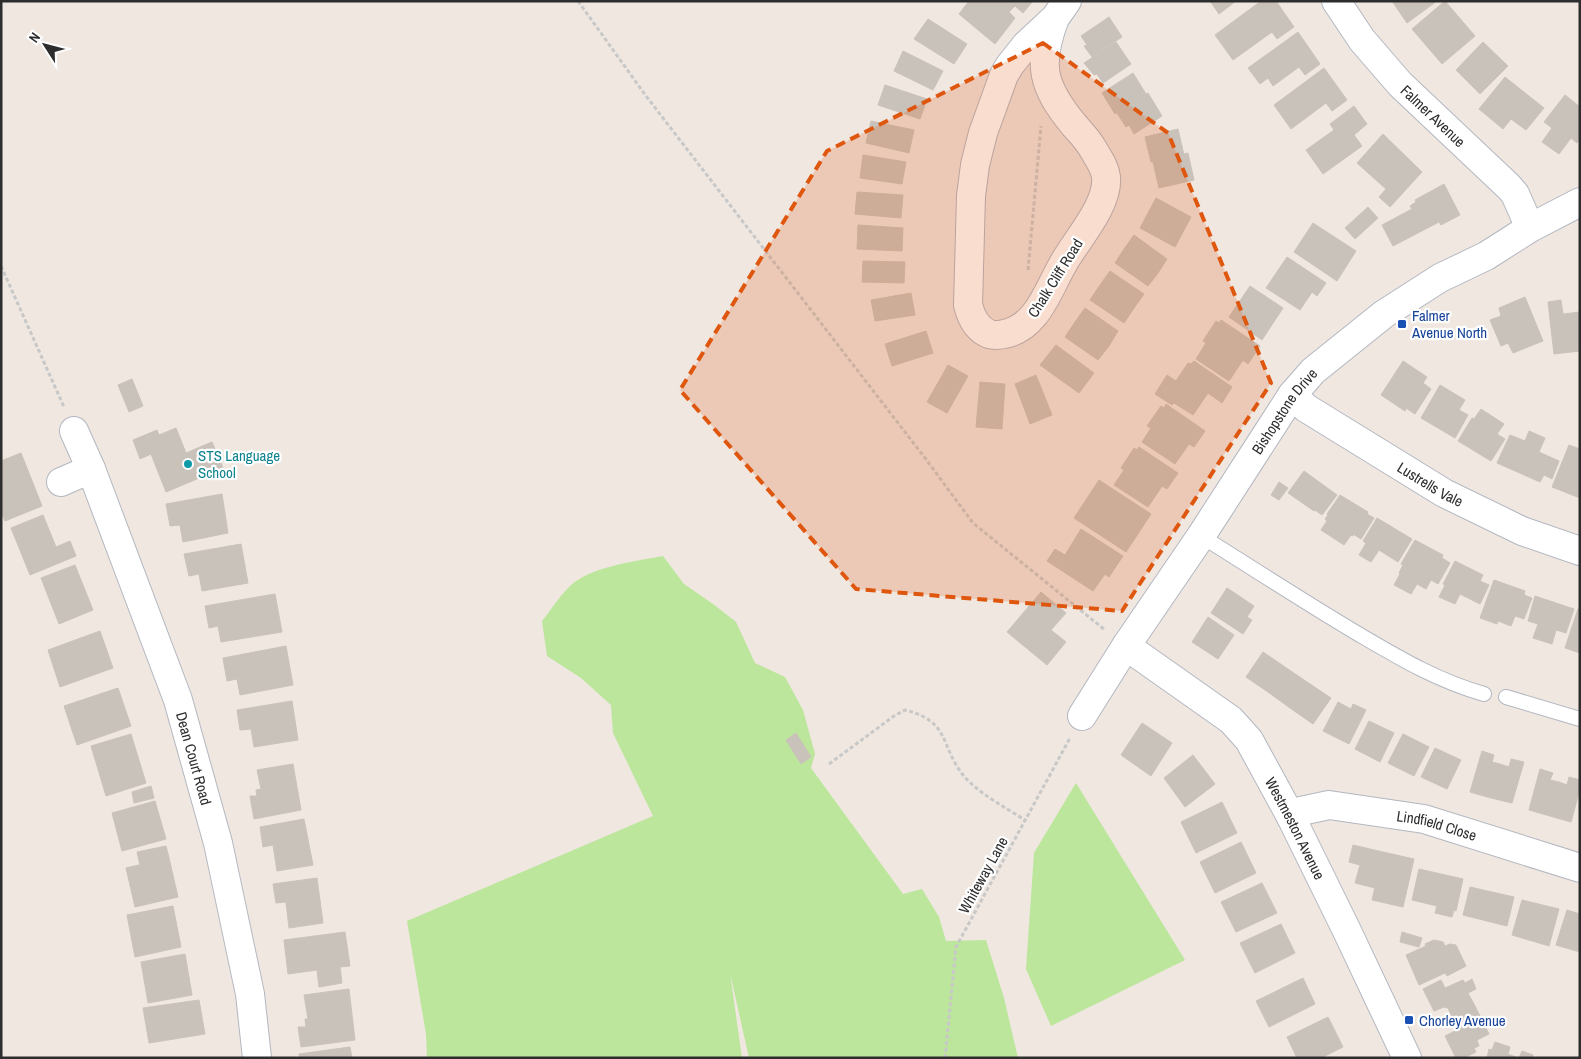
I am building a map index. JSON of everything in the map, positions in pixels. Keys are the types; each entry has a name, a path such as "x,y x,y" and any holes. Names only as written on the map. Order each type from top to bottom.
{"street":[{"name":"Falmer Avenue","path":"1336,1 1362,40 1400,84 1515,194 1530,228"},
{"name":"Chalk Cliff Road","path":"1061,9 1047,39 1044,54 1046,78 1058,102 1089,142 1104,169 1105,192 1091,220 1033,316 1014,332 996,336 984,331 974,320 968,305 971,196 975,165 983,134 1004,75 1018,54 1061,9"},
{"name":"Bishopstone Drive","path":"1082,716 1126,646 1201,536 1292,395 1313,371 1384,314 1440,278 1486,256 1530,228 1580,202"},
{"name":"Lustrells Vale","path":"1292,395 1306,408 1444,493 1522,530 1580,550"},
{"name":"Dean Court Road","path":"74,431 91,468 178,700 220,852 250,994 256,1058"},
{"path":"61,482 91,468"},
{"name":"Westmeston Avenue","path":"1126,646 1231,720 1249,740 1291,817 1407,1058"},
{"name":"Lindfield Close","path":"1291,817 1301,811 1330,805 1424,819 1580,868"}],"lane":[{"path":"1201,536 1329,617 1418,669 1466,689 1484,694"},
{"path":"1506,697 1580,720"}],"path":[{"path":"578,1 646,96 919,450 973,524 1126,646"},
{"path":"1027,277 1042,118"},
{"path":"1,266 74,431"},
{"path":"829,764 894,716 905,710 916,713 931,720 942,734 947,748 964,776 983,792 1025,820"},
{"name":"Whiteway Lane","path":"945,1058 956,947 1082,716"}],"highlighted area":[{"path":"1043,43 1168,133 1271,383 1122,611 856,589 680,390 827,151"}],"green space":[{"path":"663,556 684,584 736,622 755,663 785,677 803,710 815,754 811,768 903,894 922,889 939,917 946,941 986,940 1004,998 1018,1058 749,1058 730,973 742,1058 427,1058 426,1034 407,921 653,816 613,733 611,705 581,678 547,656 542,621 569,587 588,574 613,566"},
{"path":"1076,783 1185,960 1051,1026 1026,969 1034,853"}],"building":[{"path":"969,1 1002,1 1012,9 1009,12 1015,18 995,44 959,14"},
{"path":"1002,1 1033,1 1023,13 1015,6 1012,9"},
{"path":"1210,1 1236,1 1219,14"},
{"path":"1261,1 1276,1 1294,27 1277,39 1272,32 1233,60 1215,35"},
{"path":"1392,1 1437,1 1407,23"},
{"path":"1445,1 1475,36 1442,64 1412,29"},
{"path":"1109,17 1122,37 1092,57 1084,46 1087,45 1081,36"},
{"path":"928,19 967,44 954,64 914,39"},
{"path":"1298,32 1320,64 1305,75 1299,67 1273,86 1268,78 1260,84 1248,68"},
{"path":"1116,42 1131,64 1103,83 1097,74 1094,75 1084,63"},
{"path":"1483,42 1508,66 1480,94 1456,70"},
{"path":"903,51 943,71 933,90 894,71"},
{"path":"1324,68 1347,100 1332,111 1326,103 1291,129 1274,105"},
{"path":"1133,73 1146,94 1115,114 1102,93"},
{"path":"1505,77 1544,108 1526,130 1511,119 1503,129 1479,109"},
{"path":"885,85 927,99 920,119 878,105"},
{"path":"1148,93 1162,116 1134,134 1129,125 1126,127 1117,113"},
{"path":"1565,95 1580,107 1580,139 1577,143 1571,138 1559,154 1542,142 1552,128 1544,122"},
{"path":"1354,106 1367,124 1354,135 1362,146 1323,174 1306,150 1334,130 1330,124"},
{"path":"871,121 914,130 909,153 866,143"},
{"path":"1178,129 1184,155 1151,162 1145,137"},
{"path":"1383,134 1422,172 1390,207 1379,197 1386,189 1357,163"},
{"path":"1188,153 1194,180 1159,188 1153,162"},
{"path":"863,155 906,162 902,184 860,178"},
{"path":"1444,184 1460,215 1441,225 1439,222 1393,246 1382,225 1412,209 1410,206 1416,202 1415,200"},
{"path":"857,192 903,195 901,218 855,214"},
{"path":"1156,198 1191,217 1183,232 1148,213"},
{"path":"1368,207 1378,218 1355,239 1345,228"},
{"path":"1148,213 1183,232 1175,247 1140,228"},
{"path":"1313,223 1356,251 1337,281 1294,252"},
{"path":"858,225 903,228 902,251 857,249"},
{"path":"1134,235 1167,259 1158,273 1124,249"},
{"path":"1124,249 1158,273 1148,286 1115,263"},
{"path":"1287,257 1326,283 1317,296 1312,292 1300,310 1266,288"},
{"path":"863,261 905,262 904,283 862,282"},
{"path":"1110,271 1144,294 1134,308 1100,285"},
{"path":"1100,285 1134,308 1124,323 1090,300"},
{"path":"1250,286 1283,308 1262,340 1229,317"},
{"path":"911,293 915,315 875,321 871,300"},
{"path":"1525,297 1543,341 1513,353 1508,343 1501,346 1490,320 1501,316 1499,308"},
{"path":"1561,300 1563,314 1580,312 1580,351 1554,354 1548,302"},
{"path":"1085,308 1118,331 1109,346 1075,322"},
{"path":"1221,320 1260,346 1248,364 1243,360 1229,381 1196,359 1206,343 1203,341 1216,321 1219,323"},
{"path":"1075,322 1109,346 1098,360 1065,337"},
{"path":"926,331 933,353 892,366 885,344"},
{"path":"1056,345 1094,373 1079,393 1040,365"},
{"path":"1194,361 1232,387 1222,403 1208,393 1193,415 1155,394 1167,375 1176,381 1188,363 1191,364"},
{"path":"1403,361 1427,377 1423,383 1431,389 1415,414 1406,408 1405,411 1381,395"},
{"path":"948,365 968,376 947,413 927,402"},
{"path":"1036,375 1052,415 1030,424 1015,384"},
{"path":"132,379 143,406 129,412 118,385"},
{"path":"980,382 1005,384 1002,429 976,427"},
{"path":"1440,385 1465,400 1459,410 1468,415 1455,438 1421,418"},
{"path":"1166,404 1205,431 1194,447 1189,444 1175,464 1142,442 1151,428 1147,426 1161,406 1164,408"},
{"path":"1481,409 1504,424 1497,434 1505,439 1491,461 1458,441 1472,418 1474,419"},
{"name":"STS Language School","path":"176,428 186,453 212,442 223,468 166,492 151,454 140,459 133,440 157,430 159,435"},
{"path":"1529,431 1545,438 1539,452 1559,461 1552,479 1544,475 1540,482 1497,463 1510,435 1525,441"},
{"path":"1569,445 1580,449 1580,498 1552,487"},
{"path":"1139,447 1178,473 1167,489 1162,486 1148,507 1114,485 1124,470 1121,468 1134,448 1137,450"},
{"path":"21,453 42,506 5,521 1,512 1,461"},
{"path":"1304,471 1337,495 1322,515 1288,493"},
{"path":"1099,480 1151,514 1126,552 1074,518"},
{"path":"1279,482 1288,488 1279,500 1271,495"},
{"path":"222,494 228,533 183,542 180,525 170,526 166,504"},
{"path":"1340,495 1368,512 1367,514 1374,518 1361,539 1353,534 1344,545 1321,530 1327,521 1325,519 1327,514"},
{"path":"43,515 56,547 70,541 76,556 30,575 11,528"},
{"path":"1377,518 1412,539 1398,562 1379,550 1371,562 1359,555 1366,543 1363,541"},
{"path":"1081,529 1123,556 1109,577 1105,574 1093,591 1047,561 1055,549 1065,555"},
{"path":"1415,540 1443,555 1442,558 1450,563 1438,584 1431,580 1426,589 1417,584 1411,594 1394,585 1403,565 1401,564"},
{"path":"241,544 248,583 202,591 199,574 189,576 184,554"},
{"path":"1455,561 1483,575 1480,581 1489,585 1480,604 1460,594 1455,604 1439,597 1445,585 1443,584"},
{"path":"75,565 93,610 59,624 41,578"},
{"path":"1494,580 1525,591 1524,595 1532,598 1524,619 1515,616 1511,626 1498,621 1497,624 1480,618"},
{"path":"1227,588 1254,606 1247,617 1252,620 1243,634 1211,613"},
{"path":"1041,592 1066,613 1051,630 1066,642 1047,665 1007,632"},
{"path":"275,594 282,632 221,642 218,626 209,628 205,606"},
{"path":"1535,596 1574,609 1566,633 1556,630 1552,644 1533,638 1538,624 1528,621"},
{"path":"1578,609 1580,609 1580,653 1565,648"},
{"path":"1208,617 1234,635 1218,659 1192,642"},
{"path":"100,631 113,668 60,687 48,650"},
{"path":"286,646 293,685 240,695 237,679 227,681 223,658"},
{"path":"1263,652 1285,667 1268,692 1246,677"},
{"path":"1285,667 1307,682 1290,708 1268,692"},
{"path":"1307,682 1331,698 1313,724 1290,708"},
{"path":"118,688 131,726 77,745 64,706"},
{"path":"292,701 298,740 254,747 251,729 240,730 237,710"},
{"path":"1338,702 1351,709 1353,704 1366,710 1349,744 1323,731"},
{"path":"1369,721 1394,733 1380,762 1355,749"},
{"path":"1142,723 1172,743 1151,776 1121,755"},
{"path":"796,733 811,757 801,764 786,740"},
{"path":"131,734 146,783 106,796 91,746"},
{"path":"1403,734 1429,747 1414,776 1388,763"},
{"path":"1435,748 1461,760 1447,789 1421,777"},
{"path":"1482,751 1494,755 1492,762 1500,764 1491,798 1470,792"},
{"path":"1193,755 1215,784 1185,807 1164,778"},
{"path":"1511,759 1524,762 1512,803 1491,798 1500,764 1509,767"},
{"path":"293,764 301,810 254,819 250,796 257,796 256,790 261,789 257,770"},
{"path":"1540,769 1553,773 1550,780 1559,782 1550,816 1529,810"},
{"path":"1569,777 1580,780 1580,789 1571,822 1550,816 1559,782 1567,785"},
{"path":"151,786 154,798 134,803 132,792"},
{"path":"155,801 166,839 122,851 112,813"},
{"path":"1222,802 1237,833 1196,853 1181,822"},
{"path":"304,819 313,865 277,871 273,845 263,847 260,827"},
{"path":"1241,842 1256,873 1215,893 1200,862"},
{"path":"1353,845 1383,852 1375,888 1355,883 1360,865 1349,862"},
{"path":"166,846 169,858 140,865 137,852"},
{"path":"1383,852 1414,859 1403,907 1372,900"},
{"path":"169,858 178,897 135,907 126,868"},
{"path":"1419,869 1463,879 1456,911 1454,910 1452,917 1435,913 1437,906 1412,900"},
{"path":"317,878 323,923 289,928 286,902 276,903 273,884"},
{"path":"1262,883 1277,913 1236,932 1221,902"},
{"path":"1470,887 1514,897 1507,926 1463,915"},
{"path":"1522,900 1559,909 1549,946 1512,935"},
{"path":"173,906 181,947 135,957 127,915"},
{"path":"1567,910 1580,914 1580,952 1556,945"},
{"path":"1281,924 1295,953 1255,973 1240,943"},
{"path":"345,932 350,966 340,967 342,983 319,987 317,970 288,974 284,940"},
{"path":"1402,932 1422,938 1419,947 1400,942"},
{"path":"1434,940 1443,942 1445,946 1450,944 1456,945 1466,966 1447,976 1445,973 1419,985 1406,955 1426,946 1425,944"},
{"path":"185,954 192,995 148,1003 141,962"},
{"path":"1303,978 1315,1004 1269,1027 1256,1001"},
{"path":"1472,979 1476,989 1468,993 1475,1006 1452,1017 1448,1008 1444,1007 1434,1011 1423,989 1441,980 1445,988 1463,980 1465,983"},
{"path":"349,989 355,1040 301,1047 298,1027 306,1027 305,1019 308,1019 304,995"},
{"path":"199,1000 205,1034 149,1043 143,1008"},
{"path":"1475,1006 1489,1034 1477,1040 1479,1046 1474,1048 1476,1052 1464,1058 1456,1058 1445,1036 1457,1028 1452,1017"},
{"path":"1328,1017 1343,1047 1321,1058 1297,1058 1287,1037"},
{"path":"1495,1042 1510,1047 1508,1054 1518,1058 1487,1058 1489,1049 1492,1050"},
{"path":"350,1047 352,1058 300,1058 299,1054"},
{"path":"1522,1051 1533,1055 1532,1058 1519,1058"}],"place":[{"name":"Falmer Avenue North","path":"1402,324"},
{"name":"STS Language School","path":"188,464"},
{"name":"Chorley Avenue","path":"1409,1020"}]}
